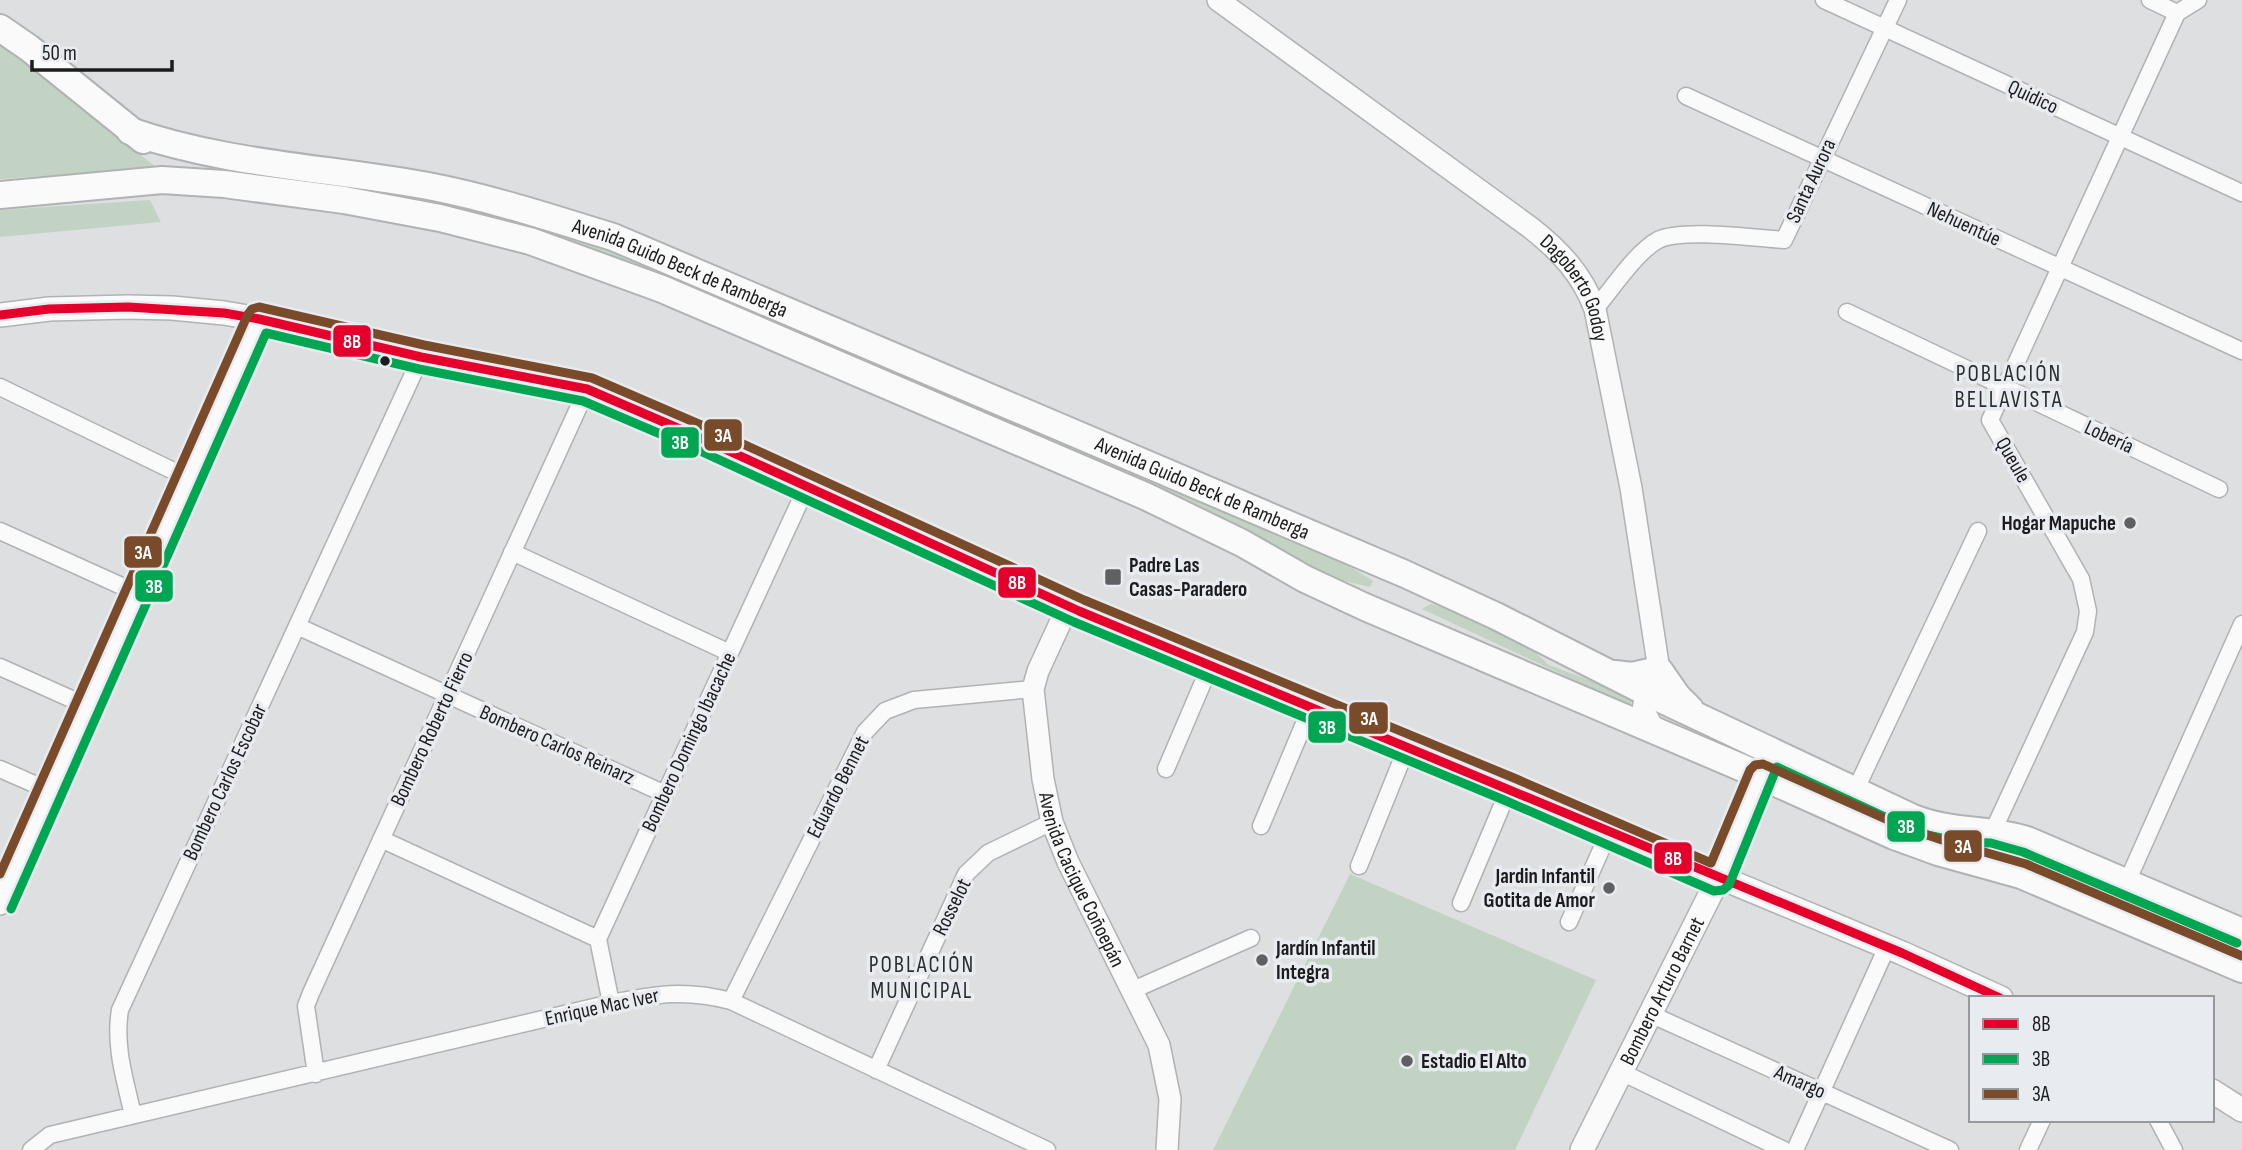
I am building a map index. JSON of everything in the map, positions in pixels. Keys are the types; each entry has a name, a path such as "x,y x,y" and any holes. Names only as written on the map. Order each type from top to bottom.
{"main road":[{"name":"Avenida Guido Beck de Ramberga","path":"0,28 179,167 224,184"},
{"name":"Avenida Guido Beck de Ramberga","path":"130,131 206,151 435,187 533,212 612,237 1405,574 1496,616 1604,671 1652,681"},
{"name":"Avenida Guido Beck de Ramberga","path":"0,195 162,180 224,184 344,200 440,218 530,242 662,289 1144,496 1242,543 1305,579 1386,616 1761,776 1894,836 1938,852 2021,875 2242,969"},
{"path":"0,315 49,309 139,307 198,310 259,319 421,357 587,389 1068,606 1887,947 1997,996"},
{"path":"1386,616 1405,574"},
{"path":"1652,681 1677,696 1702,718 1926,823 1962,830 1993,831 2027,840 2242,932"},
{"name":"Bombero Arturo Barnet","path":"1582,1150 1718,878 1771,750"},
{"path":"2113,914 2127,882"},
{"path":"2214,1092 2242,1110"}],"street":[{"name":"Dagoberto Godoy","path":"1218,0 1554,247 1577,273 1595,309 1631,488 1652,681 1643,710 1655,731"},
{"name":"Quidico","path":"1824,0 2242,193"},
{"name":"Santa Aurora","path":"1595,309 1644,251 1659,239 1678,234 1784,240 1898,0"},
{"path":"2150,0 2177,13 2199,0"},
{"name":"Queule","path":"1993,831 2085,632 2088,611 2081,579 1990,420 2177,13"},
{"name":"Nehuentúe","path":"1686,96 2242,351"},
{"name":"Lobería","path":"1847,312 2219,489"},
{"path":"0,904 7,871 50,791 259,319"},
{"name":"Bombero Carlos Escobar","path":"133,1115 118,1048 120,1010 421,357"},
{"path":"0,387 188,478"},
{"name":"Bombero Roberto Fierro","path":"316,1074 306,1006 587,389"},
{"name":"Bombero Domingo Ibacache","path":"598,939 807,486"},
{"path":"0,531 137,593"},
{"path":"1855,791 1978,531"},
{"path":"512,552 730,653"},
{"name":"Avenida Cacique Coñoepán","path":"1068,606 1038,671 1033,689 1043,779 1052,822 1068,862 1159,1045 1170,1099 1167,1150"},
{"path":"2127,882 2242,624"},
{"name":"Bombero Carlos Reinarz","path":"297,626 665,794"},
{"path":"1166,769 1210,666"},
{"path":"0,667 87,706"},
{"name":"Eduardo Bennet","path":"731,1002 865,732 874,721 894,706 914,700 1033,689"},
{"path":"1261,826 1311,707"},
{"path":"1359,866 1407,747"},
{"path":"0,769 50,791"},
{"path":"1461,903 1509,789"},
{"name":"Rosselot","path":"876,1070 966,874 988,853 1052,822"},
{"path":"1569,922 1609,832"},
{"path":"381,839 598,939 611,1003"},
{"path":"1132,990 1251,938"},
{"path":"1795,1150 1887,947"},
{"name":"Enrique Mac Iver","path":"133,1115 645,995 680,992 731,1002 1047,1150"},
{"name":"Amargo","path":"1650,1014 1950,1150"},
{"path":"1621,1072 1784,1150"},
{"path":"31,1150 50,1135 133,1115"},
{"path":"2028,1150 2041,1122"},
{"path":"2159,1122 2174,1150"}],"green space":[{"path":"0,43 10,50 157,168 0,179"},
{"path":"184,158 406,190 596,242 1340,560 1373,581 1370,587 1331,578 1284,556 1236,525 1147,483 655,273 592,249 499,221 252,175"},
{"path":"150,200 161,222 0,237 0,210"},
{"path":"1431,604 1457,610 1525,643 1549,665 1634,697 1630,706 1422,609"},
{"path":"1915,828 2019,846 2112,889 2108,898"},
{"name":"Estadio El Alto","path":"1350,874 1596,980 1515,1150 1213,1150"},
{"path":"2134,898 2242,942 2242,957 2130,909 2128,904"}],"transit line":[{"name":"8B","path":"0,315 49,309 128,307 224,313 421,357 587,389 703,439 1079,611 1902,953 1996,996"},
{"name":"3A","path":"0,874 248,314 259,307 424,345 592,378 708,428 1084,600 1514,778 1711,863 1750,770 1755,765 1763,764 1899,825 2026,864 2242,956"},
{"name":"3B","path":"11,909 266,333 419,369 583,401 698,450 1074,622 1504,800 1714,891 1723,890 1729,885 1777,767 1922,834 1961,842 1991,843 2023,852 2237,943"}],"place":[{"name":"Hogar Mapuche","path":"2130,523"},
{"name":"Padre Las Casas-Paradero","path":"1113,577"},
{"name":"Jardin Infantil Gotita de Amor","path":"1609,888"},
{"name":"Jardín Infantil Integra","path":"1262,960"},
{"name":"Estadio El Alto","path":"1407,1061"}],"district":[{"name":"POBLACIÓN BELLAVISTA","path":"2009,387"},
{"name":"POBLACIÓN MUNICIPAL","path":"922,978"}]}
